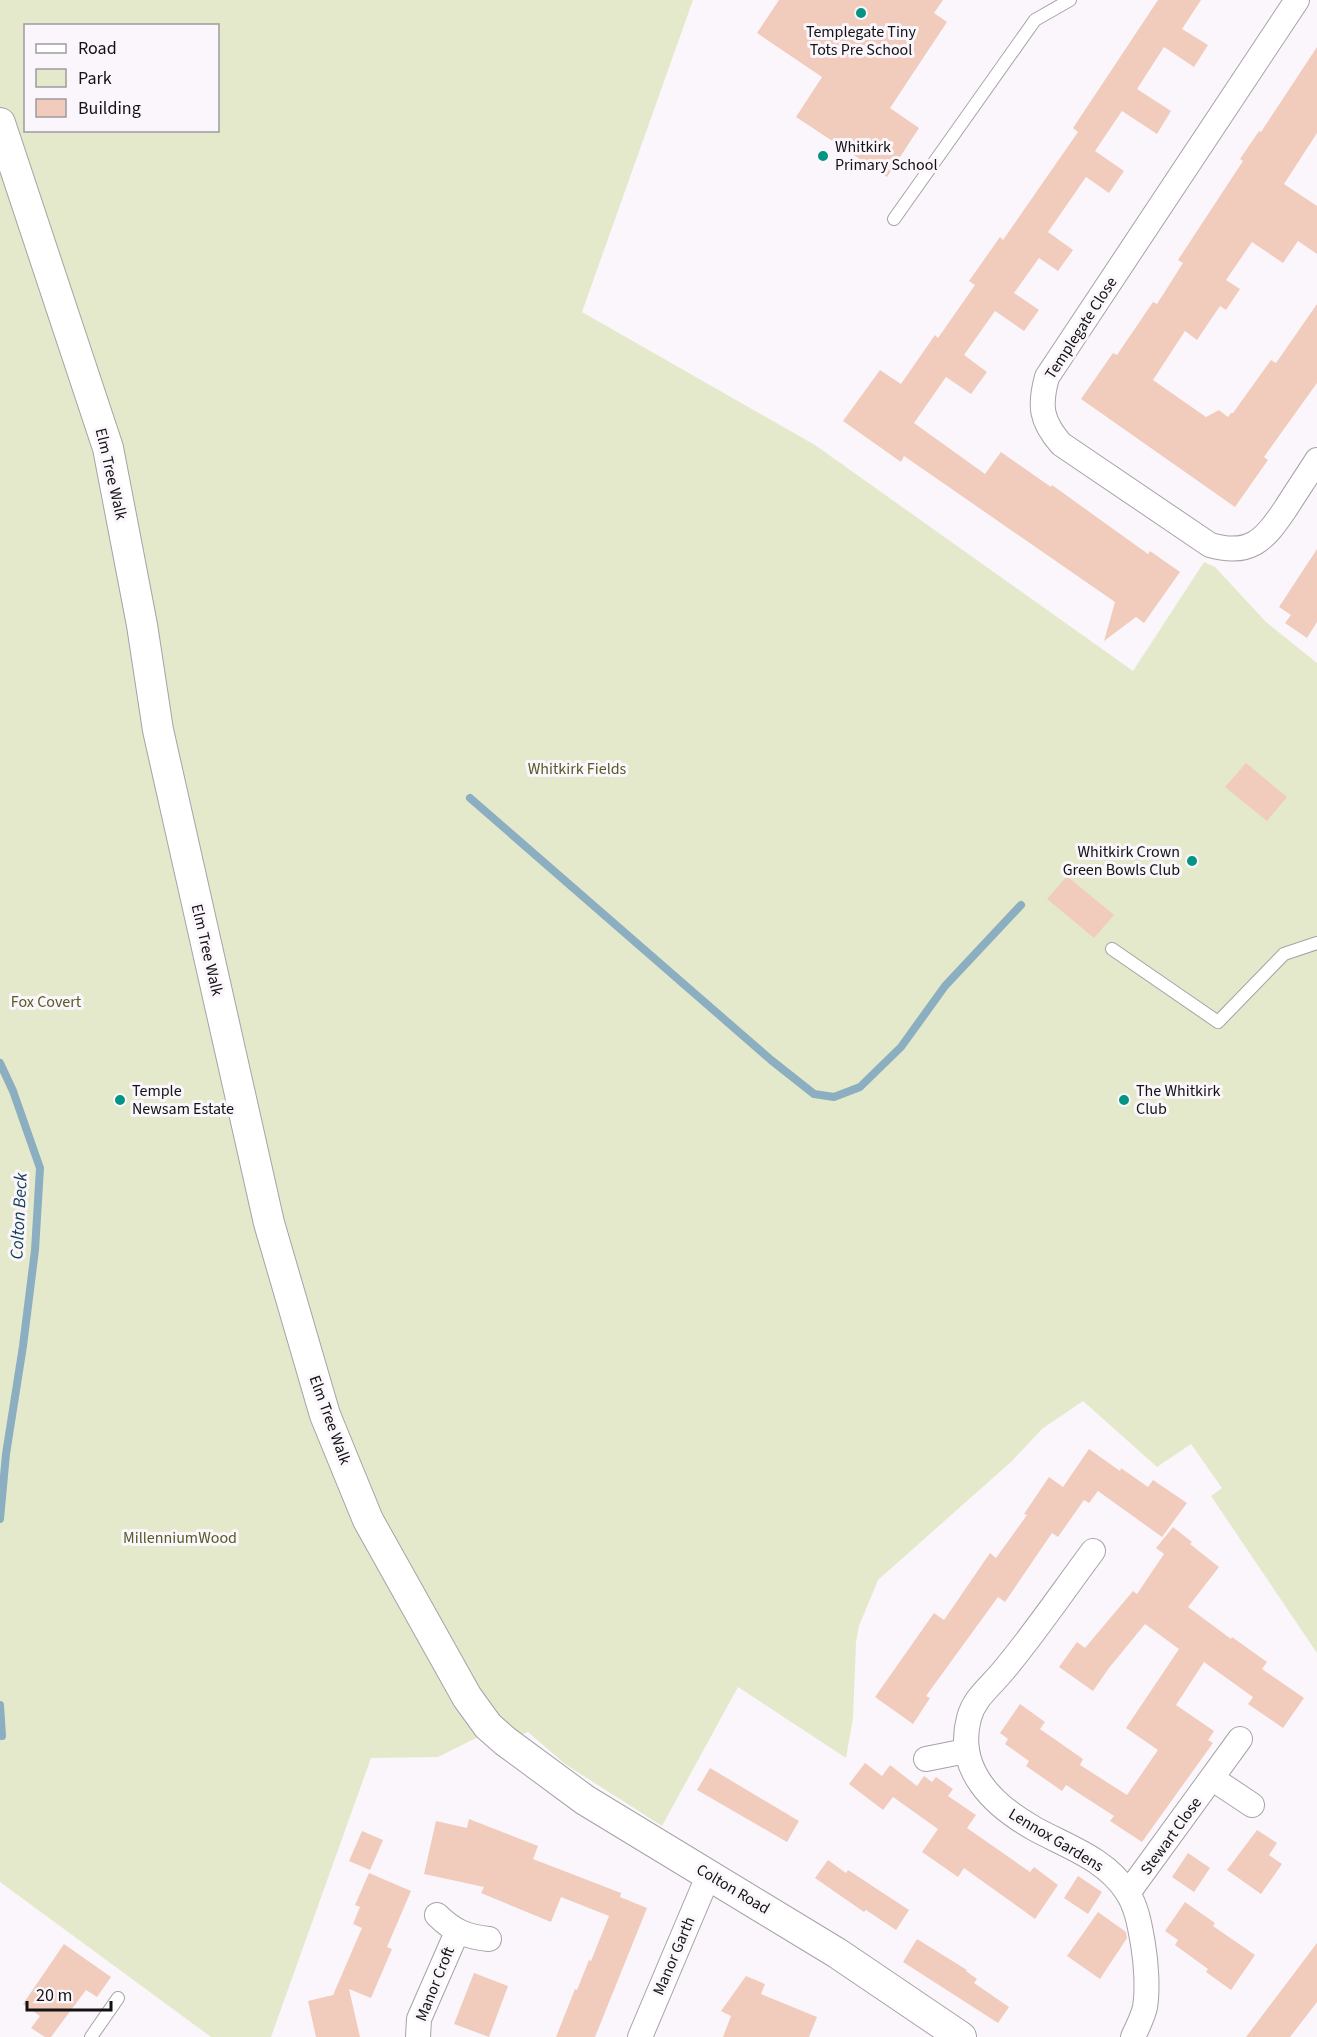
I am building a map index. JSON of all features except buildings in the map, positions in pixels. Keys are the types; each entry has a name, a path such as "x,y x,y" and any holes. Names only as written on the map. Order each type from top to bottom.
{"street":[{"name":"Templegate Close","path":"1297,0 1047,377 1042,395 1043,413 1049,430 1062,444 1210,545 1225,549 1241,549 1256,543 1269,533 1317,460"},
{"name":"Elm Tree Walk","path":"0,123 108,448 142,625 158,730 180,836 269,1223 325,1415 368,1520 421,1616 467,1696 488,1726 505,1741"},
{"name":"Lennox Gardens","path":"1093,1551 1003,1672 982,1692 968,1720 966,1751 979,1783 1005,1809 1035,1829 1067,1844 1096,1862 1128,1893 1139,1922 1146,1960 1145,2007 1133,2037"},
{"name":"Stewart Close","path":"1128,1893 1240,1739"},
{"name":"Colton Road","path":"505,1741 585,1800 837,1953 961,2037"},
{"path":"926,1759 966,1751"},
{"path":"1213,1779 1252,1805"},
{"name":"Manor Garth","path":"640,2037 709,1874"},
{"name":"Manor Croft","path":"437,1915 457,1932 489,1939"},
{"name":"Manor Croft","path":"418,2037 419,2019 457,1932"}],"lane":[{"path":"894,219 1035,20 1070,0"},
{"path":"1112,949 1218,1022 1284,954 1317,943"},
{"path":"91,2037 118,1998"}],"green space":[{"name":"Whitkirk Fields","path":"0,0 693,0 582,312 815,445 1133,671 1204,562 1215,567 1266,622 1317,663 1317,1653 1211,1496 1222,1488 1191,1444 1157,1467 1083,1401 1042,1429 1012,1461 878,1580 859,1626 856,1642 853,1718 846,1758 738,1687 662,1826 565,1764 528,1732 505,1741 482,1735 438,1757 371,1758 271,2037 211,2037 0,1882"}],"waterway":[{"path":"470,798 771,1060 814,1094 834,1097 860,1087 901,1047 945,986 1021,905"},
{"name":"Colton Beck","path":"0,1063 13,1091 40,1168 35,1250 6,1454 0,1519"},
{"name":"Colton Beck","path":"0,1705 2,1736"}],"place":[{"name":"Templegate Tiny Tots Pre School","path":"861,13"},
{"name":"Whitkirk Primary School","path":"823,156"},
{"name":"Whitkirk Crown Green Bowls Club","path":"1192,861"},
{"name":"Temple Newsam Estate","path":"120,1100"},
{"name":"The Whitkirk Club","path":"1124,1100"}],"park label":[{"name":"Fox Covert","path":"46,1002"},
{"name":"MillenniumWood","path":"180,1538"}]}
